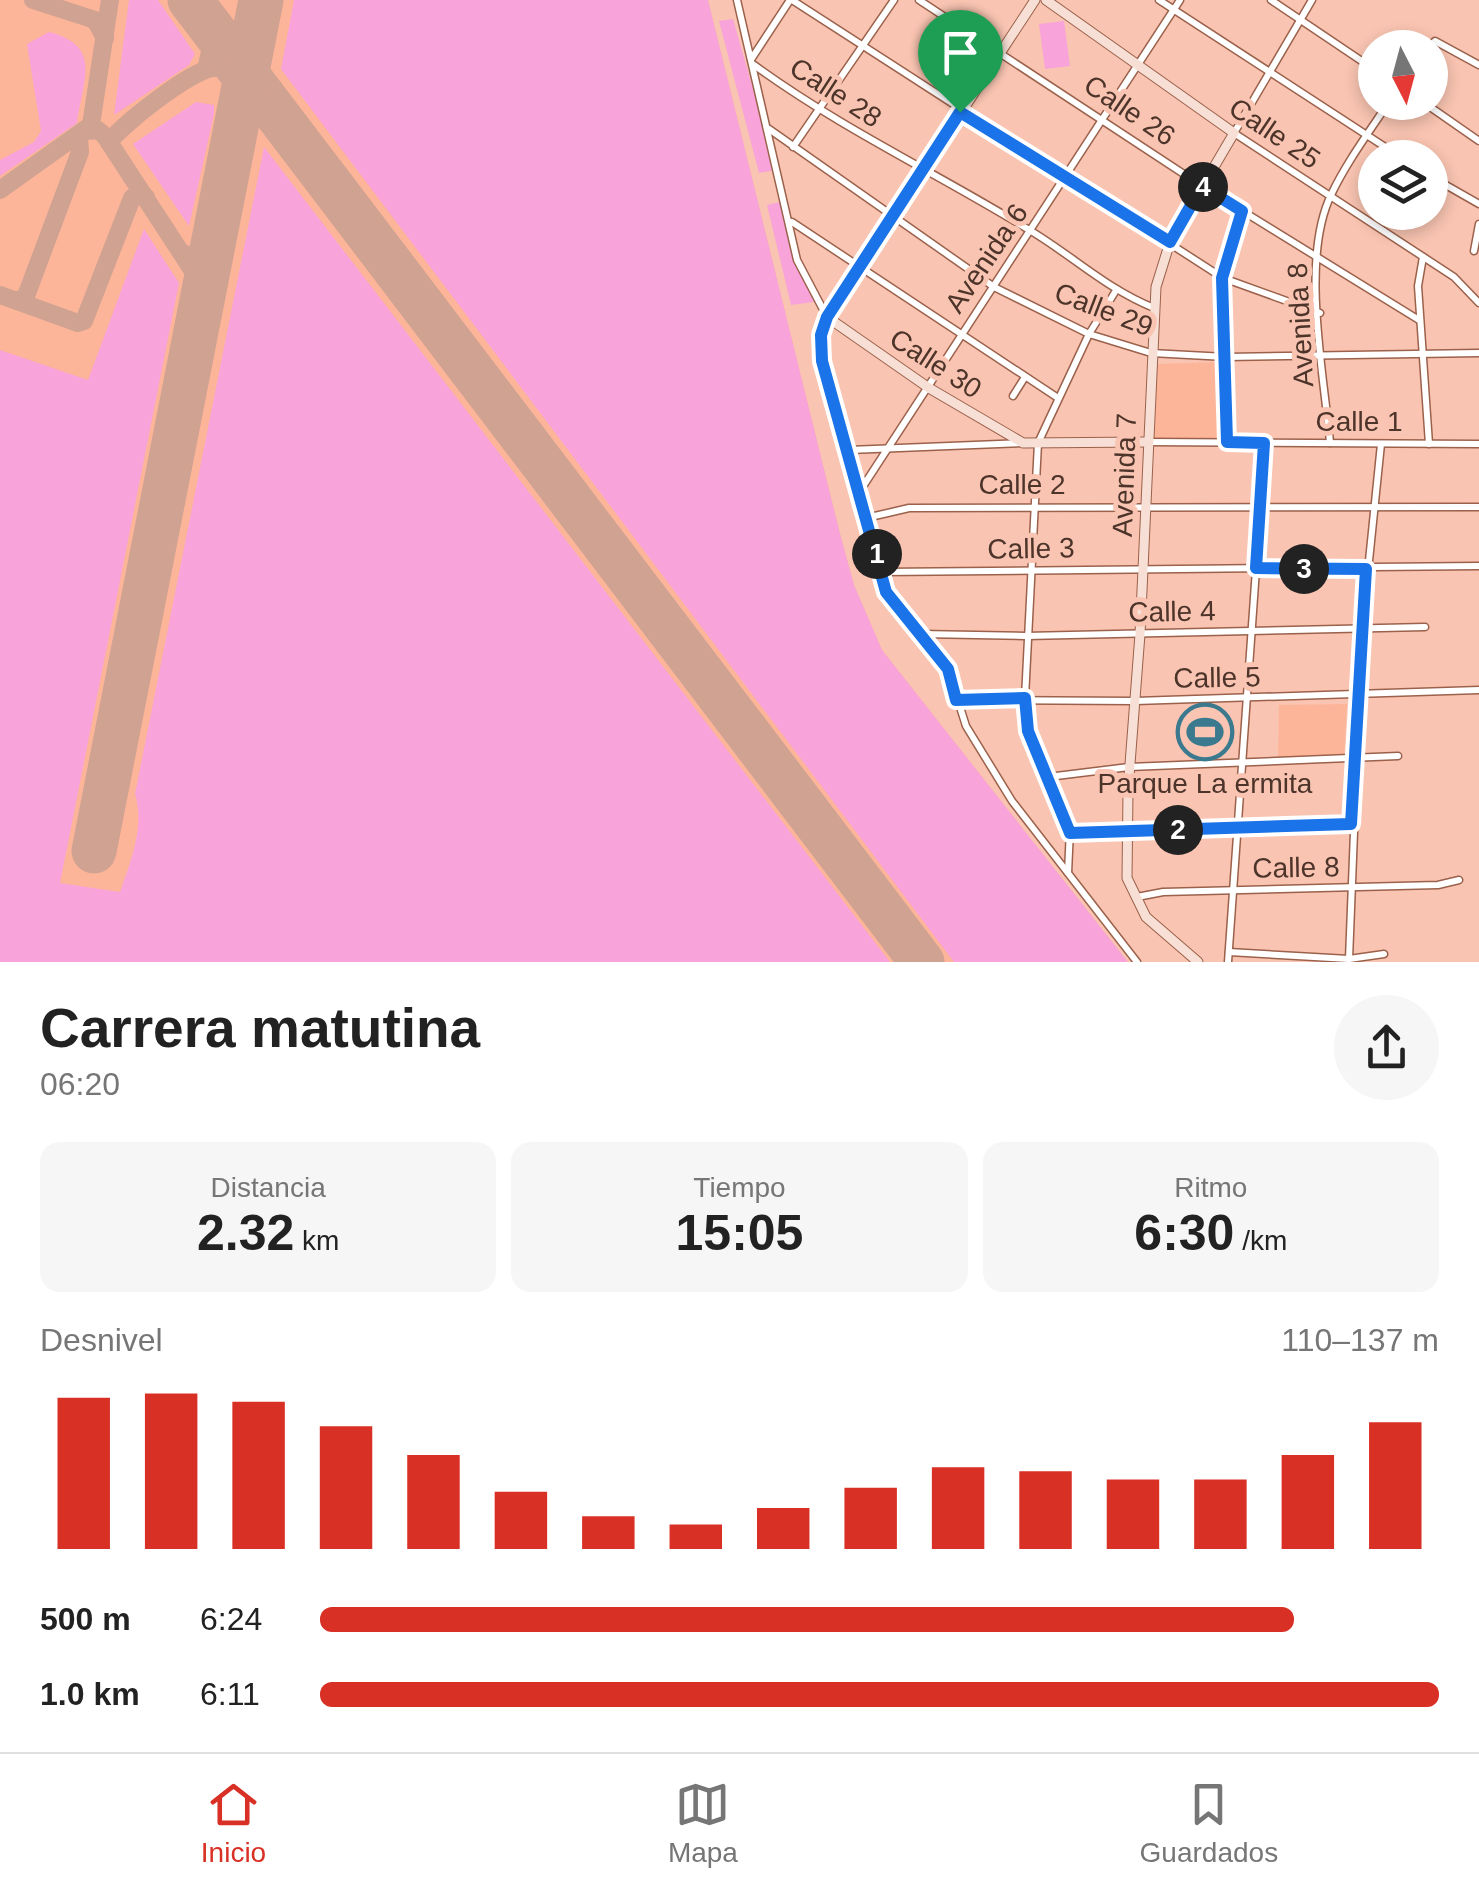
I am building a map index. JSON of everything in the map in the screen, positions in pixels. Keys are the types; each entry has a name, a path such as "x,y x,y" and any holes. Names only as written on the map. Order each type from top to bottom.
{"street":[{"path":"736,0 797,260 827,317"},
{"path":"752,61 791,0 1222,278 1320,313"},
{"path":"793,146 894,0"},
{"name":"Calle 26","path":"919,0 1202,186 1419,320"},
{"path":"1035,0 827,317 821,335 822,361 886,592 948,669 956,700 981,754 1137,962"},
{"name":"Calle 25","path":"1046,0 1234,133 1454,277 1479,303"},
{"path":"1159,0 1375,140"},
{"name":"Avenida 6","path":"860,491 1180,0"},
{"path":"1271,0 1358,59"},
{"name":"Avenida 7","path":"1134,898 1127,878 1129,767 1140,634 1154,308 1170,242 1312,0"},
{"path":"1448,46 1479,66"},
{"name":"Calle 28","path":"752,61 818,111 1032,231 1115,292 1154,308"},
{"path":"1448,119 1479,140"},
{"name":"Avenida 8","path":"1330,443 1316,256 1330,196 1377,120"},
{"name":"Calle 29","path":"768,129 994,287 1090,334 1151,353 1226,358 1479,353"},
{"path":"1448,186 1479,204"},
{"path":"1227,442 1222,278 1242,211"},
{"path":"791,222 1058,398"},
{"path":"1474,251 1479,224"},
{"path":"1422,257 1419,320 1428,444"},
{"path":"1068,873 1070,833 1028,731 1025,698 1038,444 1090,334 1115,292"},
{"name":"Calle 30","path":"827,317 929,388 1023,444"},
{"path":"1014,396 1025,377"},
{"path":"999,444 1003,432"},
{"name":"Calle 1","path":"849,450 1146,442 1479,444"},
{"path":"1228,962 1264,443"},
{"path":"1349,959 1351,824 1362,629 1381,444"},
{"name":"Calle 2","path":"866,518 909,508 1260,504 1479,507"},
{"name":"Calle 3","path":"882,572 1479,566"},
{"name":"Calle 4","path":"920,634 1026,636 1425,627"},
{"name":"Calle 5","path":"956,700 1248,699 1479,690"},
{"path":"1048,776 1129,767 1354,761 1398,756"},
{"path":"1070,833 1351,824"},
{"name":"Calle 8","path":"1134,898 1459,880"},
{"path":"1134,898 1158,931 1198,962"},
{"path":"1229,952 1349,959 1384,954"}],"shaded area":[{"path":"0,0 708,0 839,530 854,585 882,650 1128,962 0,962"},
{"path":"129,0 158,0 195,54 189,65 114,115"},
{"path":"294,0 708,0 839,530 854,585 882,650 1128,962 954,962 281,69"},
{"path":"733,19 776,170 759,173 719,21"},
{"path":"1064,21 1070,66 1045,69 1039,24"},
{"path":"49,32 66,38 83,56 85,79 77,123 0,176 0,160 34,142 41,131 27,44"},
{"path":"196,102 214,105 214,114 189,226 133,144"},
{"path":"264,147 890,962 0,962 0,350 88,380 144,229 179,283 60,883 120,892 135,843 135,794"},
{"path":"784,201 797,261 814,302 791,305 767,205"},
{"path":"1222,362 1221,441 1152,440 1154,364"},
{"path":"1347,704 1344,760 1278,760 1279,705"},
{"name":"Parque La ermita","path":"1186,711 1223,712 1224,741 1186,739"}],"taxiway":[{"path":"33,0 95,20 105,38"},
{"path":"0,190 91,125 110,0"},
{"path":"206,69 248,39 258,16"},
{"path":"206,69 211,48 207,22"},
{"path":"109,142 158,99 204,71 227,70 263,95"},
{"path":"225,73 238,90 240,103"},
{"path":"86,131 98,130 105,136 204,288"},
{"path":"18,301 26,296 80,152 79,137"},
{"path":"0,295 78,323 84,321 132,198 140,193 146,197"},
{"path":"185,254 199,259 212,252"}],"runway":[{"path":"190,0 922,962"},
{"path":"94,851 261,0"}],"place":[{"name":"Parque La ermita","path":"1205,732"}],"route":[{"path":"960,112 1170,242 1202,186 1242,211 1222,278 1227,442 1264,443 1256,568 1366,569 1351,824 1070,833 1028,731 1025,698 956,700 948,669 886,592 822,361 821,335 827,317 960,112"}]}
